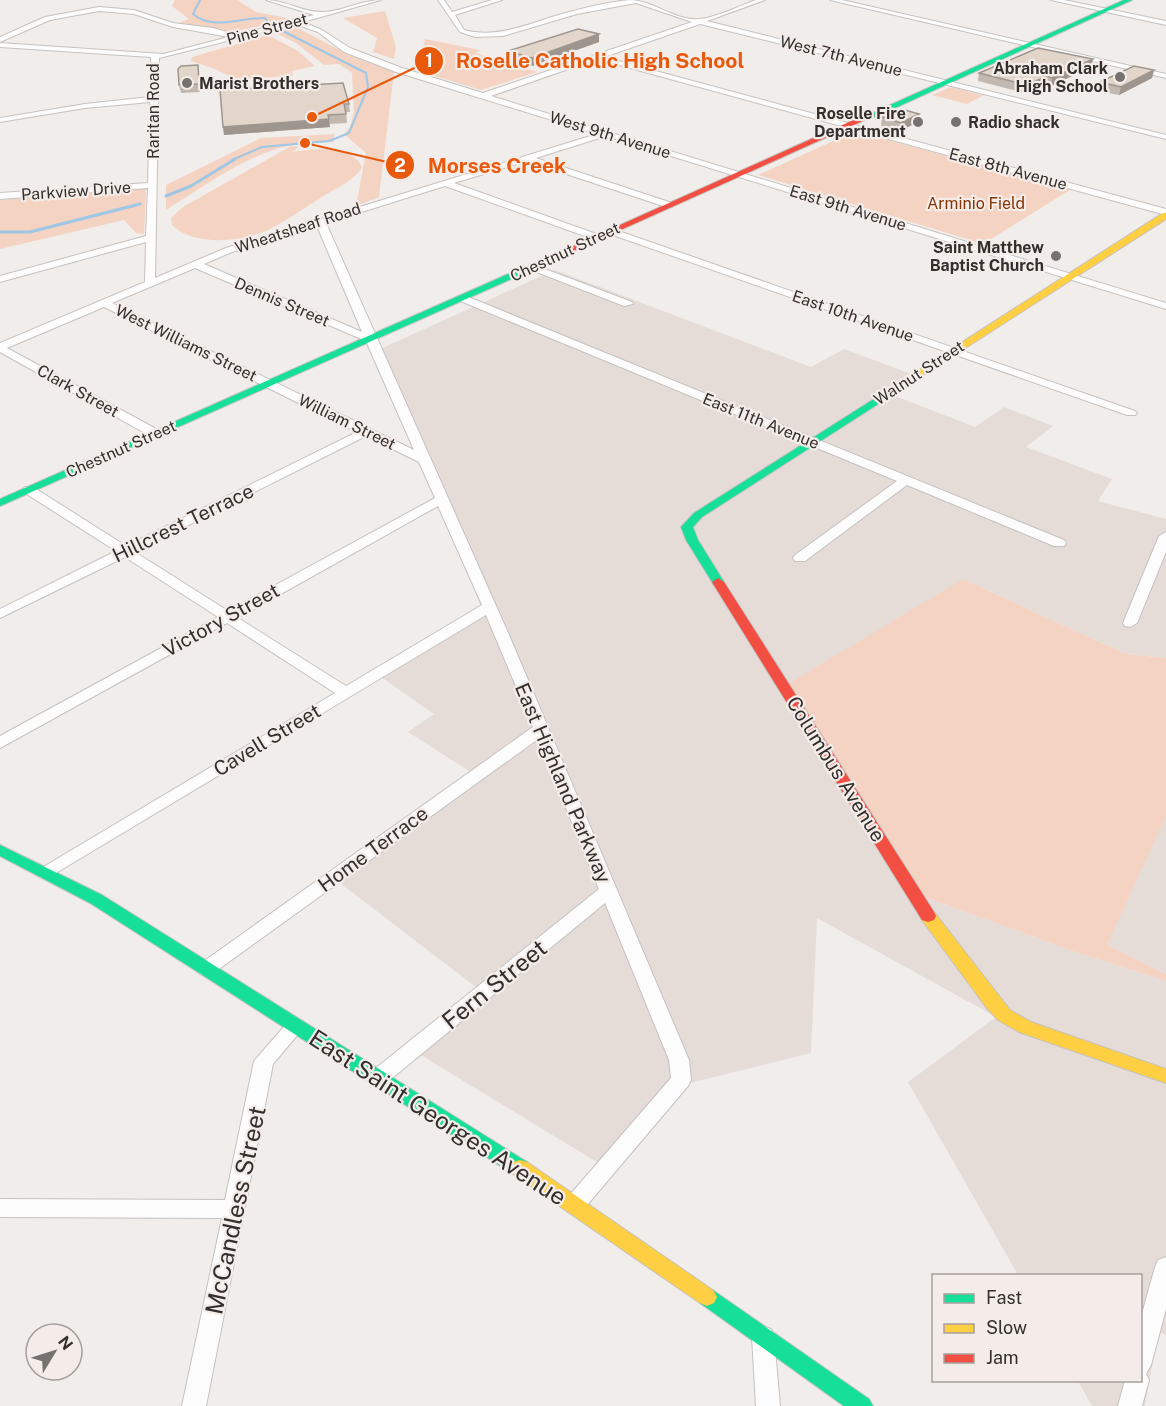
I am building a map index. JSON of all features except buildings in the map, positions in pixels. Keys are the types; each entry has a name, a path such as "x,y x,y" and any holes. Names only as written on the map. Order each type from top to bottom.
{"street":[{"path":"269,0 322,14"},
{"name":"Pine Street","path":"155,56 378,0"},
{"path":"441,0 453,14 462,31 486,35 506,32 576,12 635,0"},
{"path":"453,14 499,0"},
{"name":"West 7th Avenue","path":"635,0 669,14 699,22 1166,137"},
{"path":"483,96 762,0"},
{"path":"833,0 1166,76"},
{"path":"1054,0 1166,23"},
{"name":"Chestnut Street","path":"0,503 1129,0"},
{"path":"0,40 21,27 68,13 108,9 132,11 163,22 223,31 237,37"},
{"name":"West 9th Avenue","path":"295,21 316,29 347,50 362,57 737,174"},
{"name":"Raritan Road","path":"0,45 155,56 150,284"},
{"name":"East 8th Avenue","path":"597,57 1166,214"},
{"path":"0,118 154,99"},
{"name":"Wheatsheaf Road","path":"0,348 229,250 605,134"},
{"path":"527,158 669,205"},
{"name":"East 9th Avenue","path":"737,174 1166,306"},
{"path":"444,183 596,237"},
{"name":"Parkview Drive","path":"0,196 152,185"},
{"name":"Walnut Street","path":"692,540 687,527 698,515 1166,214"},
{"name":"East Highland Parkway","path":"320,221 489,607 680,1060 681,1080 575,1204"},
{"name":"East 10th Avenue","path":"610,231 1131,413"},
{"path":"0,279 151,238"},
{"name":"Dennis Street","path":"195,264 370,339"},
{"path":"532,267 628,304"},
{"name":"East 11th Avenue","path":"462,298 1059,543"},
{"name":"West Williams Street","path":"104,303 268,384"},
{"name":"Clark Street","path":"0,348 156,434"},
{"name":"William Street","path":"268,384 426,461"},
{"name":"Hillcrest Terrace","path":"0,614 366,432"},
{"path":"800,558 906,480"},
{"path":"28,490 346,693"},
{"name":"Victory Street","path":"0,743 442,499"},
{"path":"1130,622 1166,536"},
{"name":"Columbus Avenue","path":"692,540 933,924 985,994 1004,1015 1025,1027 1166,1076"},
{"name":"Cavell Street","path":"46,873 489,607"},
{"name":"Home Terrace","path":"206,969 541,729"},
{"name":"East Saint Georges Avenue","path":"0,850 96,899 575,1204 862,1406"},
{"name":"Fern Street","path":"378,1078 609,890"},
{"name":"McCandless Street","path":"194,1406 236,1209 264,1061 296,1026"},
{"path":"0,1208 236,1209"},
{"path":"1142,1357 1166,1266"},
{"path":"763,1337 768,1406"},
{"path":"1130,1406 1136,1382"}],"shaded area":[{"path":"555,270 811,367 844,349 917,376 890,394 975,427 1004,407 1053,426 1026,447 1112,479 1098,501 1166,519 1166,658 1126,654 963,579 919,895 1070,950 1166,981 1166,1335 1158,1332 1145,1406 1092,1406 1079,1382 1142,1382 1142,1274 1017,1274 908,1082 996,1017 817,918 811,1053 686,1084 605,1167 409,1048 481,991 336,880 480,778 408,732 434,714 381,677 489,611 378,350"},
{"path":"1166,807 1166,974 1107,945"}],"green space":[{"path":"175,0 237,0 256,12 292,19 227,33 173,25 189,19 172,6"},
{"path":"385,11 396,47 394,59 373,52 377,38 343,18"},
{"path":"294,26 349,55 394,72 379,197 356,206 366,153 344,134 350,127 354,112 352,73 339,64 324,65 296,43 272,31"},
{"path":"268,35 298,51 315,66 292,71 293,76 235,79 191,61 192,57"},
{"path":"425,39 480,50 476,53 537,72 481,90 419,71 422,69 419,63"},
{"path":"951,87 984,95 967,104 932,95"},
{"name":"Arminio Field","path":"855,131 1070,190 983,244 758,175"},
{"path":"334,134 334,142 291,145 258,156 226,172 166,210 166,185 261,138"},
{"path":"291,146 299,147 292,152 320,149 341,151 357,160 362,167 344,184 283,222 247,237 220,240 193,237 172,225 171,218 183,207"},
{"path":"146,187 144,234 136,233 124,220 0,249 0,200"},
{"path":"963,579 1126,654 1166,658 1166,816 1107,945 1166,974 1166,981 1070,950 919,895 788,684"}],"waterway":[{"path":"200,0 193,14 209,22 265,18 271,25"},
{"path":"232,160 262,147 329,141 349,133 368,87 366,73 279,29"},
{"path":"166,196 191,186 235,159"},
{"path":"0,232 30,232 140,204"}],"traffic: fast":[{"path":"872,115 1129,0"},
{"path":"0,503 524,270"},
{"path":"718,582 692,540 687,527 698,515 896,388"},
{"path":"0,850 96,899 520,1168"},
{"path":"707,1297 862,1406"}],"traffic: slow":[{"path":"896,388 1166,215"},
{"path":"928,916 1004,1015 1025,1027 1166,1076"},
{"path":"520,1168 707,1297"}],"traffic: jam":[{"path":"524,270 872,115"},
{"path":"718,582 928,916"}],"place":[{"name":"Abraham Clark High School","path":"1120,77"},
{"name":"Marist Brothers","path":"187,83"},
{"name":"Roselle Catholic High School","path":"312,117"},
{"name":"Roselle Fire Department","path":"918,122"},
{"name":"Radio shack","path":"956,122"},
{"name":"Morses Creek","path":"305,143"},
{"name":"Saint Matthew Baptist Church","path":"1056,256"}]}
